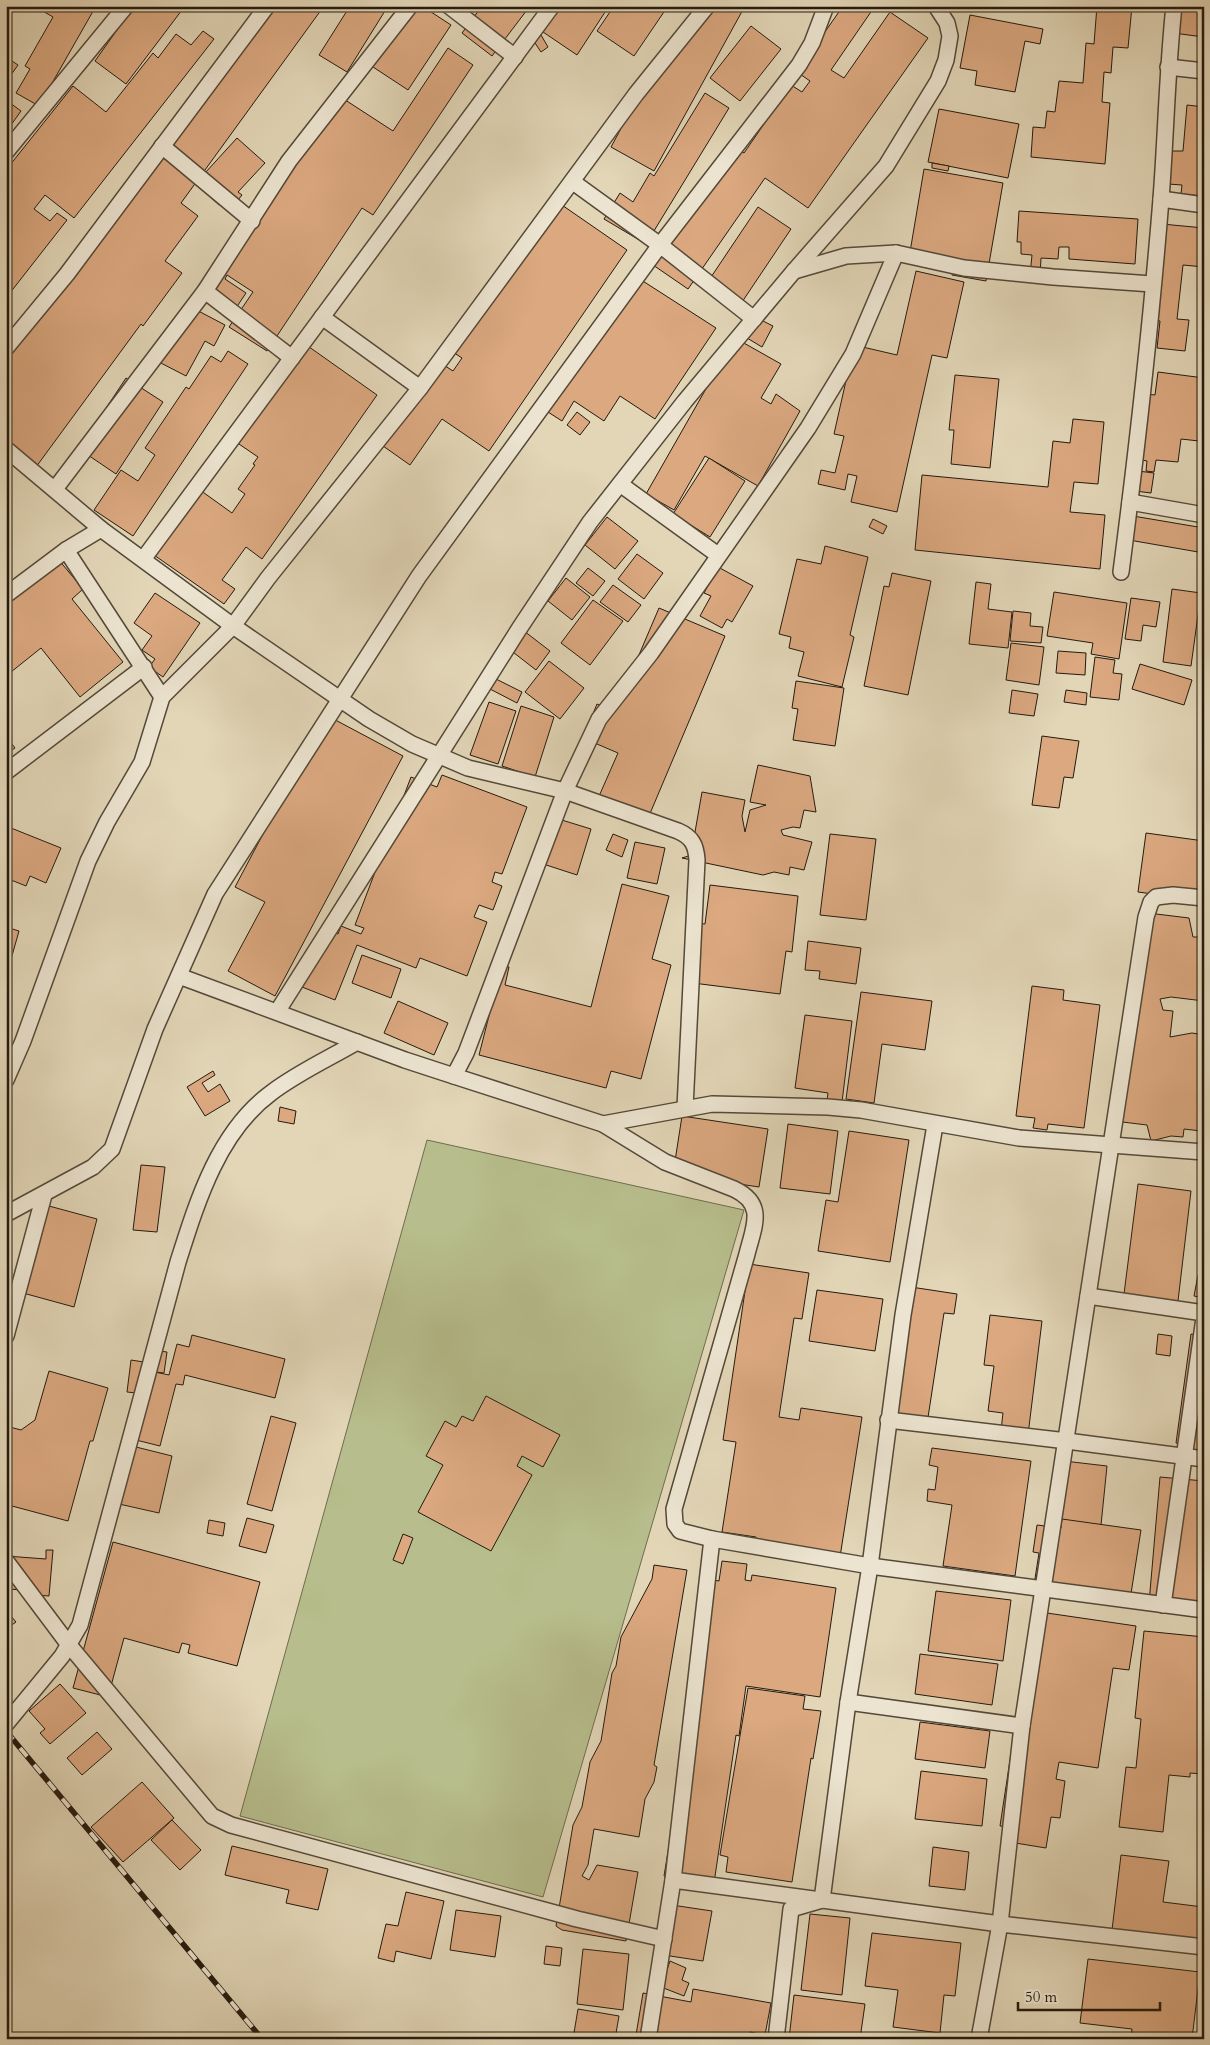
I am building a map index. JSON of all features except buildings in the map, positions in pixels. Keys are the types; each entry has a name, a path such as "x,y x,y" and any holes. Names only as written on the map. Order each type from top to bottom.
{"street":[{"path":"6,152 126,6"},
{"path":"6,348 67,274 267,6"},
{"path":"55,489 205,291 289,161 410,6"},
{"path":"449,6 515,57"},
{"path":"144,558 552,6"},
{"path":"6,1080 23,1041 88,861 106,822 142,762 162,697 233,626 268,578 420,388 636,94 707,6"},
{"path":"6,1214 94,1167 112,1149 155,1029 215,894 419,576 660,245 799,65 812,42 826,6"},
{"path":"276,1012 441,756 519,629 590,522 754,319 886,166 938,81 946,60 950,36 947,23 936,6"},
{"path":"1121,572 1161,199 1168,66 1174,6"},
{"path":"1168,66 1204,71"},
{"path":"162,146 252,221"},
{"path":"573,182 660,245 754,319"},
{"path":"1161,199 1204,205"},
{"path":"794,271 846,256 896,253 964,268 1152,284"},
{"path":"454,1076 466,1053 564,791 599,719 651,653 808,428 853,354 896,253"},
{"path":"205,291 292,358"},
{"path":"322,317 420,388"},
{"path":"6,449 101,529 144,558 233,626 378,724 412,744 468,768 564,791 678,831 691,838 694,843 697,860 685,1108"},
{"path":"620,484 718,555"},
{"path":"1130,502 1204,515"},
{"path":"6,595 66,550 101,529"},
{"path":"66,550 162,697"},
{"path":"6,772 144,667"},
{"path":"979,2039 1000,1924 1022,1726 1042,1587 1067,1441 1146,917 1151,902 1156,897 1163,895 1204,898"},
{"path":"180,976 454,1076 603,1124 665,1162 745,1194 750,1198 756,1209 748,1254 674,1509 675,1524 680,1531 712,1539 870,1566 1042,1587 1204,1610"},
{"path":"6,1724 50,1672 80,1625 176,1271 192,1218 209,1176 227,1142 253,1108 271,1092 357,1042"},
{"path":"603,1124 685,1108 732,1104 828,1107 861,1110 935,1125 1019,1138 1204,1152"},
{"path":"822,1900 848,1702 870,1566 903,1315 935,1125"},
{"path":"6,1336 44,1195"},
{"path":"1088,1296 1204,1313"},
{"path":"1163,1605 1204,1318"},
{"path":"888,1420 1204,1459"},
{"path":"648,2039 673,1880 712,1539"},
{"path":"6,1561 69,1645 198,1802 212,1816 231,1825 577,1919 664,1939"},
{"path":"848,1702 1022,1726"},
{"path":"673,1880 1000,1924 1204,1947"},
{"path":"776,2039 791,1909 822,1900"}],"green space":[{"path":"427,1140 744,1210 543,1897 240,1816"}],"railway":[{"path":"6,1731 262,2039"}]}
